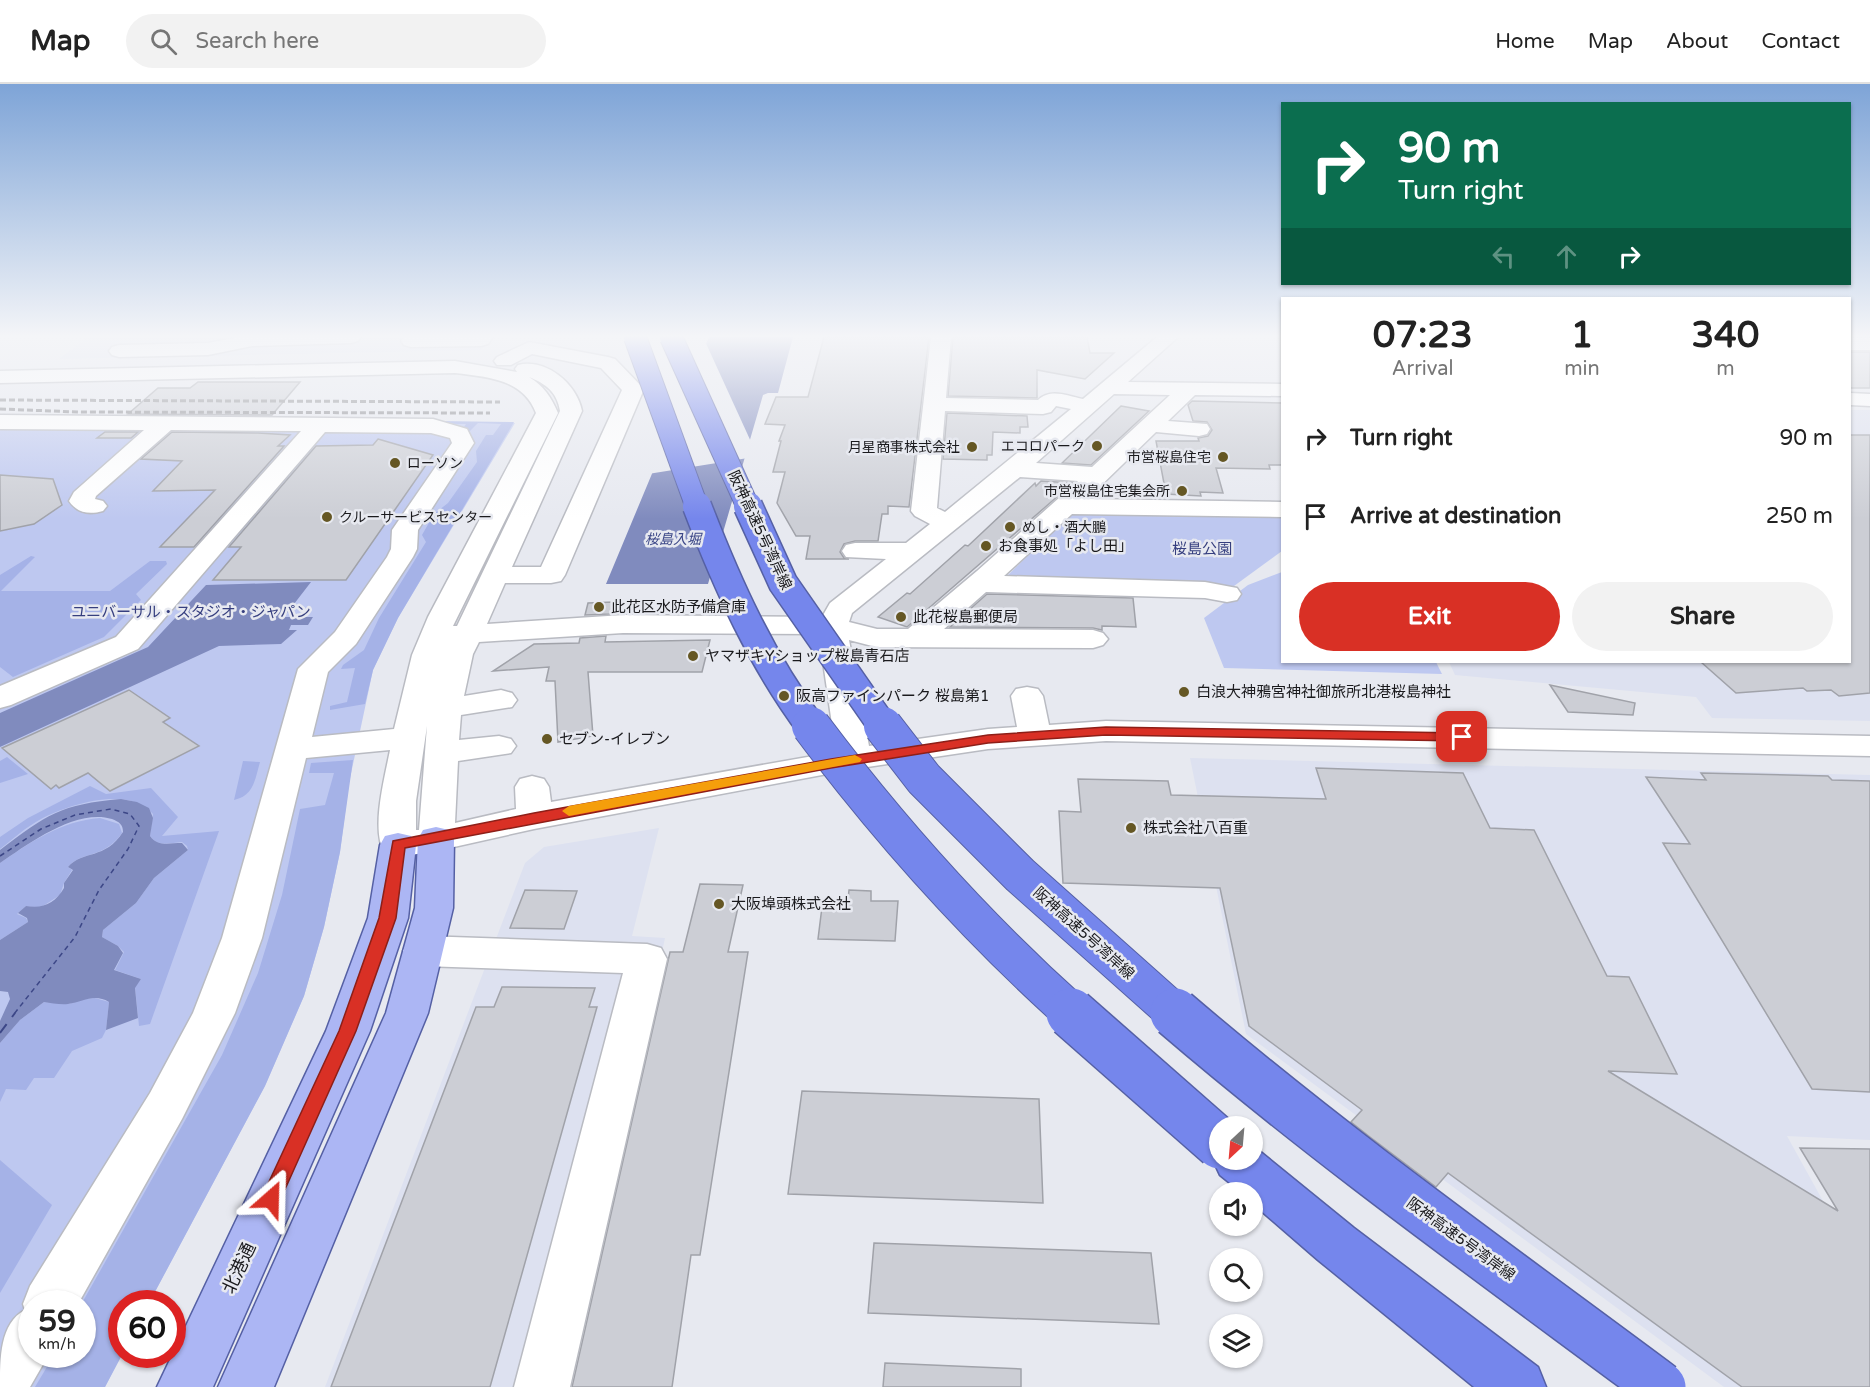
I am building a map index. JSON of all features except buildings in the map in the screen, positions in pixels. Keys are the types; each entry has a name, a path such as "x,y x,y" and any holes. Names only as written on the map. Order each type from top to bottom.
{"highway":[{"path":"657,398 731,591 768,663 806,719 866,798 958,904 1062,1007 1209,1134"},
{"name":"阪神高速5号湾岸線","path":"699,398 783,583 868,707 924,778 1020,875 1134,978 1249,1077 1395,1190 1661,1387"},
{"path":"1249,1170 1336,1244 1518,1387"}],"main road":[{"path":"246,1387 407,1013 434,908 417,842"},
{"name":"北港通","path":"185,1387 348,1031 417,842"}],"street":[{"path":"417,842 442,752 445,708 458,654 450,635 547,413 542,398"},
{"path":"417,842 398,801 422,670 494,575 571,411 570,398"},
{"path":"494,575 551,575 629,398"},
{"path":"935,398 924,511 947,523"},
{"path":"934,404 1043,407 1051,398"},
{"path":"1071,398 1087,406"},
{"path":"854,759 832,626 840,609 1015,469 1097,398"},
{"path":"917,637 981,584 1180,398"},
{"path":"1851,399 1870,400"},
{"path":"0,422 320,425 386,435 443,428 459,434 464,443 405,530 404,549 400,557 346,638 313,669 242,938 214,1013 166,1106 57,1290"},
{"path":"94,507 85,505 81,501 86,492 165,424"},
{"path":"1152,424 1168,428 1199,429"},
{"path":"5,690 127,643 320,425"},
{"path":"1015,469 1098,475"},
{"path":"1066,506 1281,510"},
{"path":"855,551 912,551"},
{"path":"981,584 1205,590 1227,594"},
{"path":"450,635 623,624 751,632 832,626 876,638 1093,639"},
{"path":"1027,696 1035,736"},
{"path":"445,708 501,700"},
{"path":"295,738 410,727"},
{"path":"417,842 533,802 988,739 1106,731 1870,746"},
{"path":"442,752 499,746"},
{"path":"423,951 647,959 542,1387"},
{"path":"0,1386 18,1356"}],"shaded area":[{"path":"1851,410 1870,410 1870,721 1712,718 1696,697 1455,675 1449,663 1851,663"},
{"path":"0,415 514,422 398,618 373,670 365,704 330,710 330,706 347,702 355,668 341,669 343,665 364,650 379,618 426,542 422,535 434,514 448,503 477,462 476,451 486,435 493,435 501,424 478,423 470,431 462,430 466,424 0,418"},
{"path":"31,556 35,557 1,591 110,591 150,561 166,561 167,564 136,594 141,600 104,637 13,677 0,667 0,575"},
{"path":"7,757 28,774 0,783 0,761"},
{"path":"1190,758 1870,775 1870,1140 1787,1136 1870,1286 1870,1387 1724,1387 1246,1034"},
{"path":"353,760 340,852 324,927 304,996 265,1086 156,1290 108,1290 108,1368 115,1368 105,1387 35,1387 46,1368 96,1368 96,1290 89,1290 222,1055 258,973 282,895 300,809 325,805 334,773 309,773 311,763"},
{"path":"243,761 260,762 250,791 234,800"},
{"path":"90,786 106,794 151,788 178,817 162,836 219,831 150,1024 139,1026 135,987 141,979 115,970 124,952 102,937 103,930 136,903 154,878 188,850 187,846 182,842 164,844 157,842 150,836 153,814 142,805 129,800 114,799 82,803 53,813 30,826 0,849 0,837 28,818"},
{"path":"100,818 119,824 122,833 108,847 73,862 68,867 72,870 60,895 40,908 26,906 17,914 26,918 28,922 0,940 0,863 35,840 59,828"},
{"path":"659,828 632,936 665,938 568,1387 325,1387 525,863 544,847"},
{"path":"95,998 109,1002 106,1030 102,1038 72,1051 54,1078 34,1078 26,1090 6,1089 0,1102 0,1043 20,1020 44,1002 69,1004"},
{"path":"0,1160 52,1205 0,1293"}],"green space":[{"name":"ユニバーサル・スタジオ・ジャパン","path":"0,417 515,423 398,618 373,670 349,783 340,852 324,927 304,996 265,1086 156,1290 108,1290 108,1368 115,1368 105,1387 0,1387"},
{"name":"桜島公園","path":"1083,511 1281,516 1281,552 1234,586 1016,580 1008,575 1071,514"},
{"path":"1281,572 1281,663 1436,663 1442,674 1224,668 1204,618 1248,585"}],"water":[{"name":"桜島入堀","path":"684,398 762,398 708,584 606,584"},
{"path":"311,582 284,617 313,617 308,625 291,625 289,630 297,630 281,644 219,646 0,747 0,713 148,647 206,585"},
{"path":"121,799 137,802 149,808 153,818 150,836 153,839 164,844 182,843 188,850 154,878 136,903 103,930 102,937 118,946 123,953 114,970 141,979 135,988 138,1018 106,1030 109,1002 104,999 93,998 65,1004 44,1002 20,1020 0,1043 0,1021 10,999 8,992 0,991 0,940 28,922 27,918 18,913 26,906 44,906 57,898 73,870 68,867 80,858 109,847 123,832 123,829 112,819 98,817 83,819 53,830 0,863 0,850 55,813 83,804"}],"pier":[{"path":"680,398 731,398 752,444 748,458 648,474"}],"ferry route":[{"path":"0,856 41,829 75,815 111,809 130,814 139,826 128,849 99,890 75,937 14,1014"},
{"path":"0,1033 15,1013"}],"railway":[{"path":"0,400 500,402"},
{"path":"0,409 78,412 490,413"}],"slow traffic":[{"path":"569,811 855,759"}],"place":[{"name":"エコロパーク","path":"1097,446"},
{"name":"月星商事株式会社","path":"972,447"},
{"name":"市営桜島住宅","path":"1223,457"},
{"name":"ローソン","path":"395,463"},
{"name":"市営桜島住宅集会所","path":"1182,491"},
{"name":"クルーサービスセンター","path":"327,517"},
{"name":"めし・酒大鵬","path":"1010,527"},
{"name":"お食事処「よし田」","path":"986,546"},
{"name":"此花区水防予備倉庫","path":"599,607"},
{"name":"此花桜島郵便局","path":"901,617"},
{"name":"ヤマザキYショップ桜島青石店","path":"693,656"},
{"name":"白浪大神鴉宮神社御旅所北港桜島神社","path":"1184,692"},
{"name":"阪高ファインパーク 桜島第1","path":"784,696"},
{"name":"セブン-イレブン","path":"547,739"},
{"name":"株式会社八百重","path":"1131,828"},
{"name":"大阪埠頭株式会社","path":"719,904"}],"route":[{"path":"271,1199 348,1031 388,918 398,845 534,817 831,763 988,739 1106,731 1462,737"}]}
